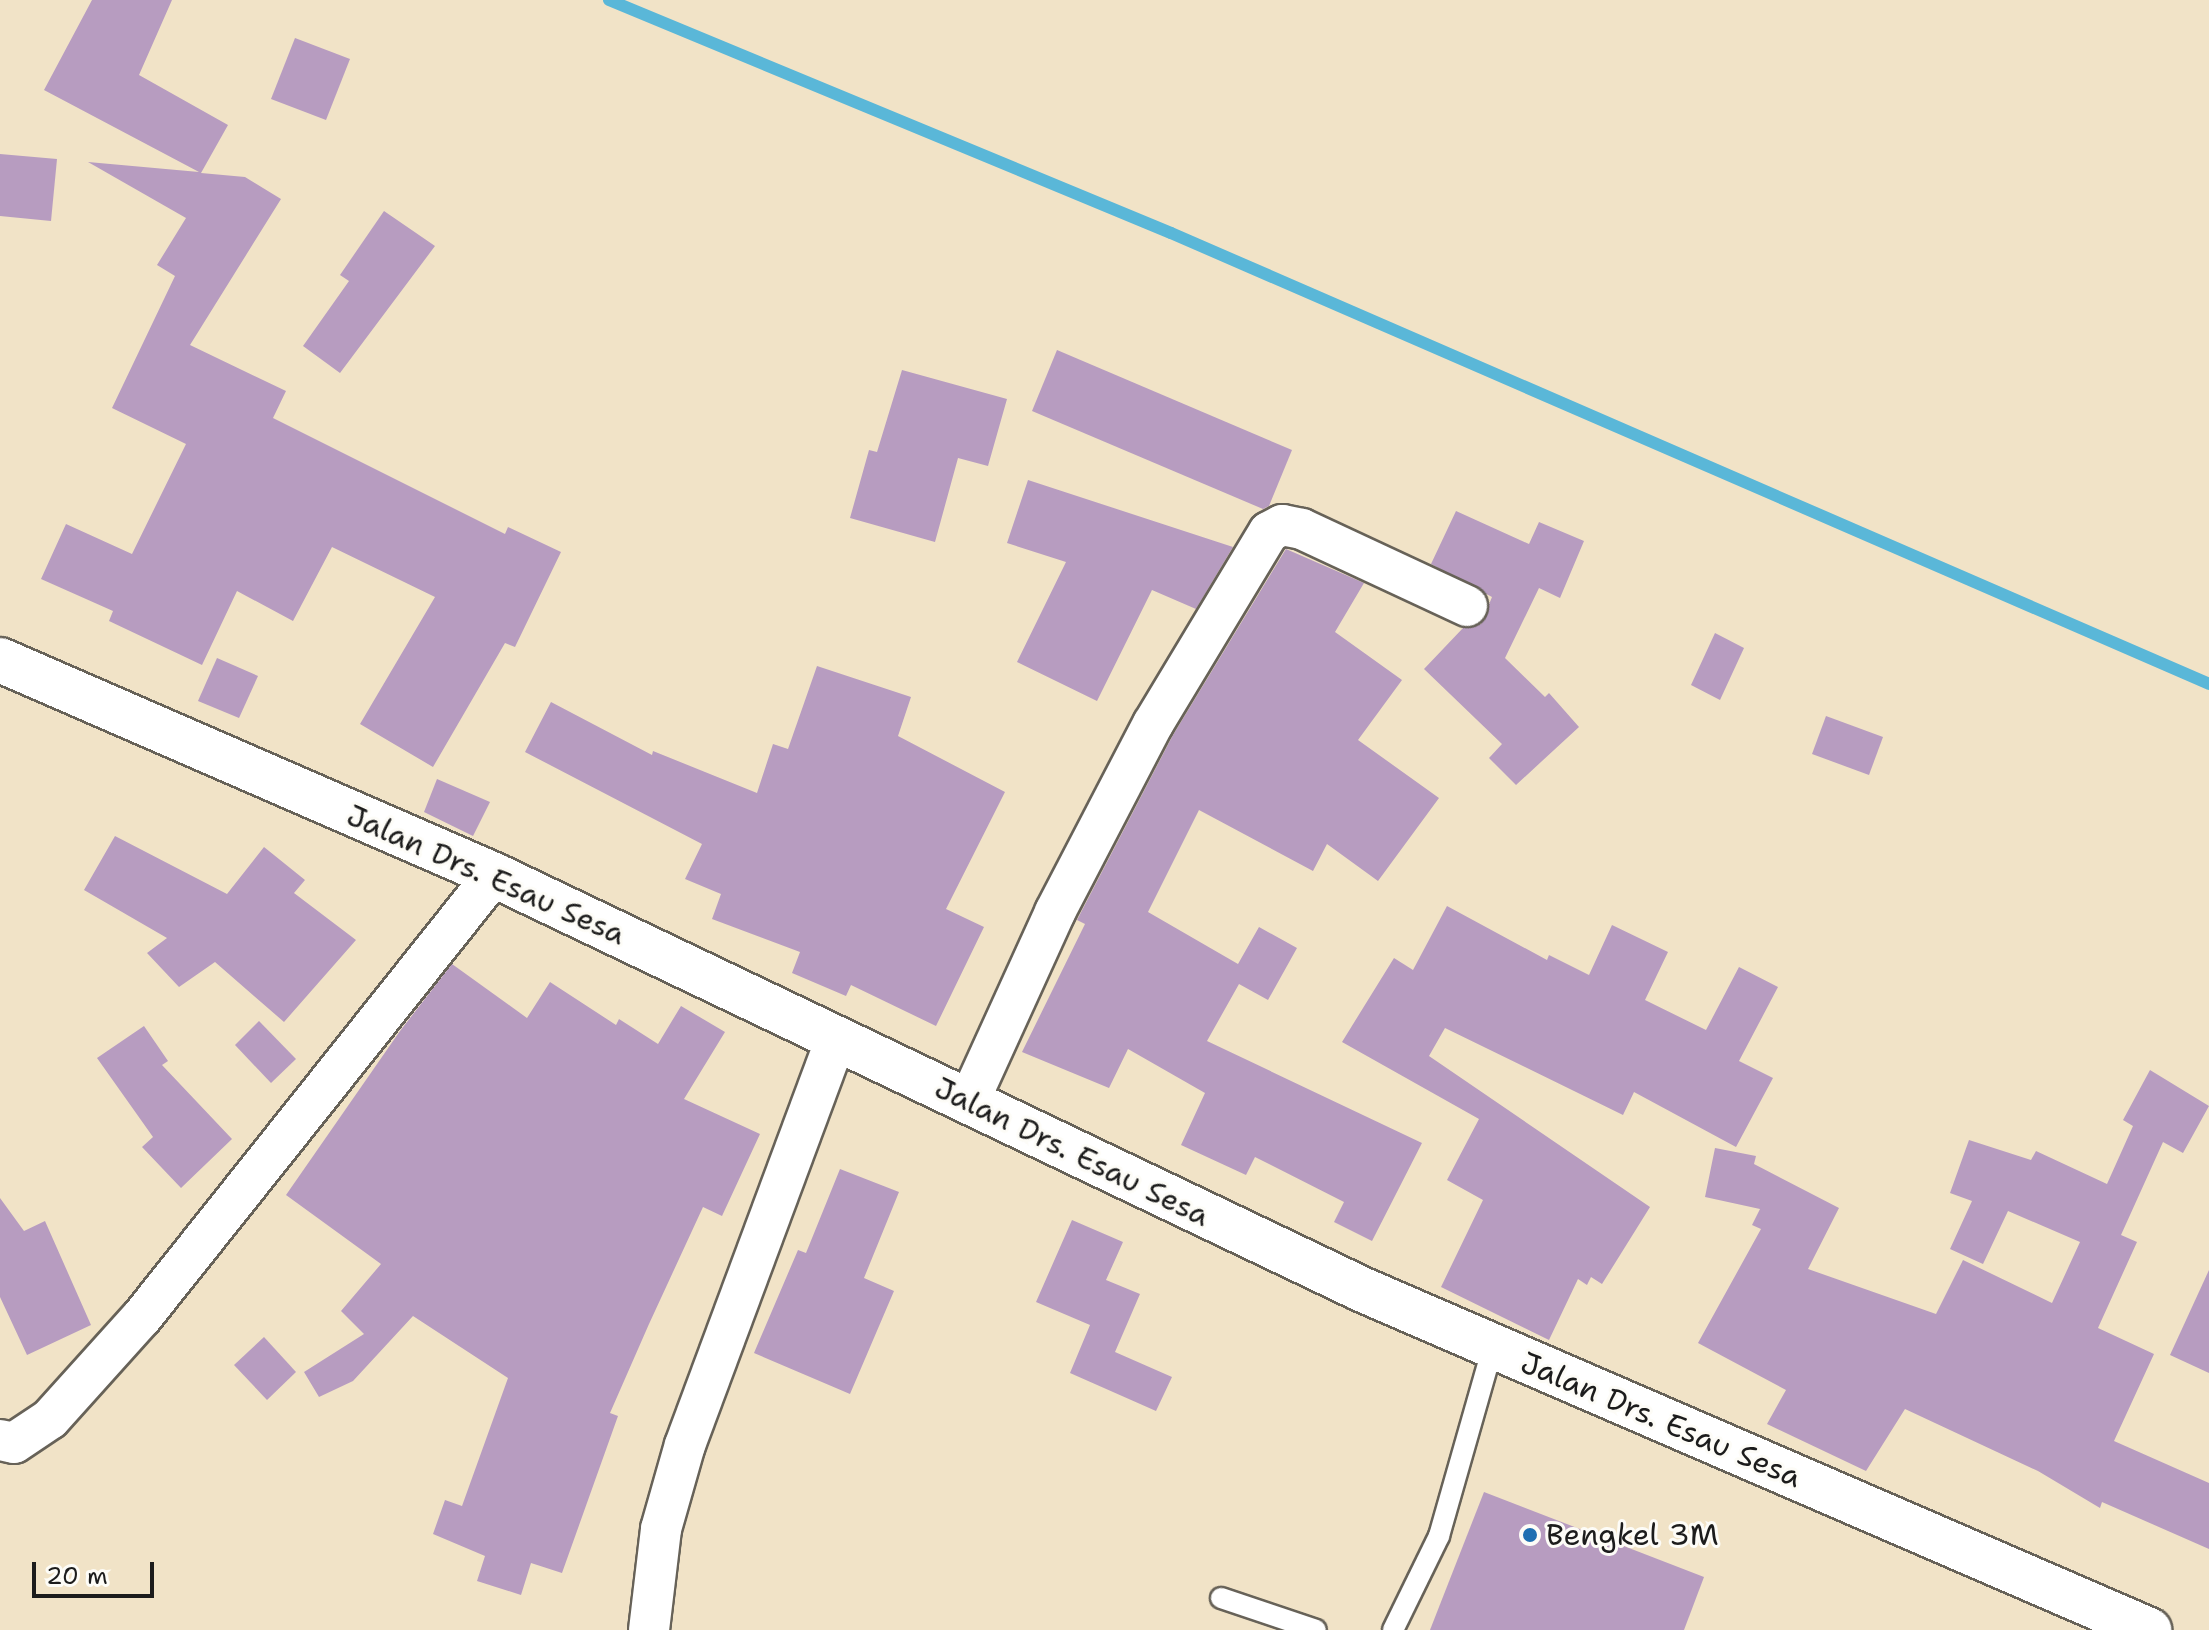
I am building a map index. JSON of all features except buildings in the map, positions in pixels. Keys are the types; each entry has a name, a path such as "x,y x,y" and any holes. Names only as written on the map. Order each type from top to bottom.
{"highway":[{"name":"Jalan Drs. Esau Sesa","path":"0,660 494,875 1214,1221 2123,1625"}],"street":[{"path":"969,1101 1055,912 1153,724 1269,532 1282,525 1302,529 1467,606"},
{"path":"0,1440 14,1443 50,1419 142,1317 494,875"},
{"path":"649,1630 661,1529 685,1445 836,1038"}],"lane":[{"path":"1393,1630 1439,1536 1493,1347"},
{"path":"1221,1598 1316,1630"}],"waterway":[{"path":"609,0 1171,233 2209,684"}],"place":[{"name":"Bengkel 3M","path":"1530,1535"}]}
